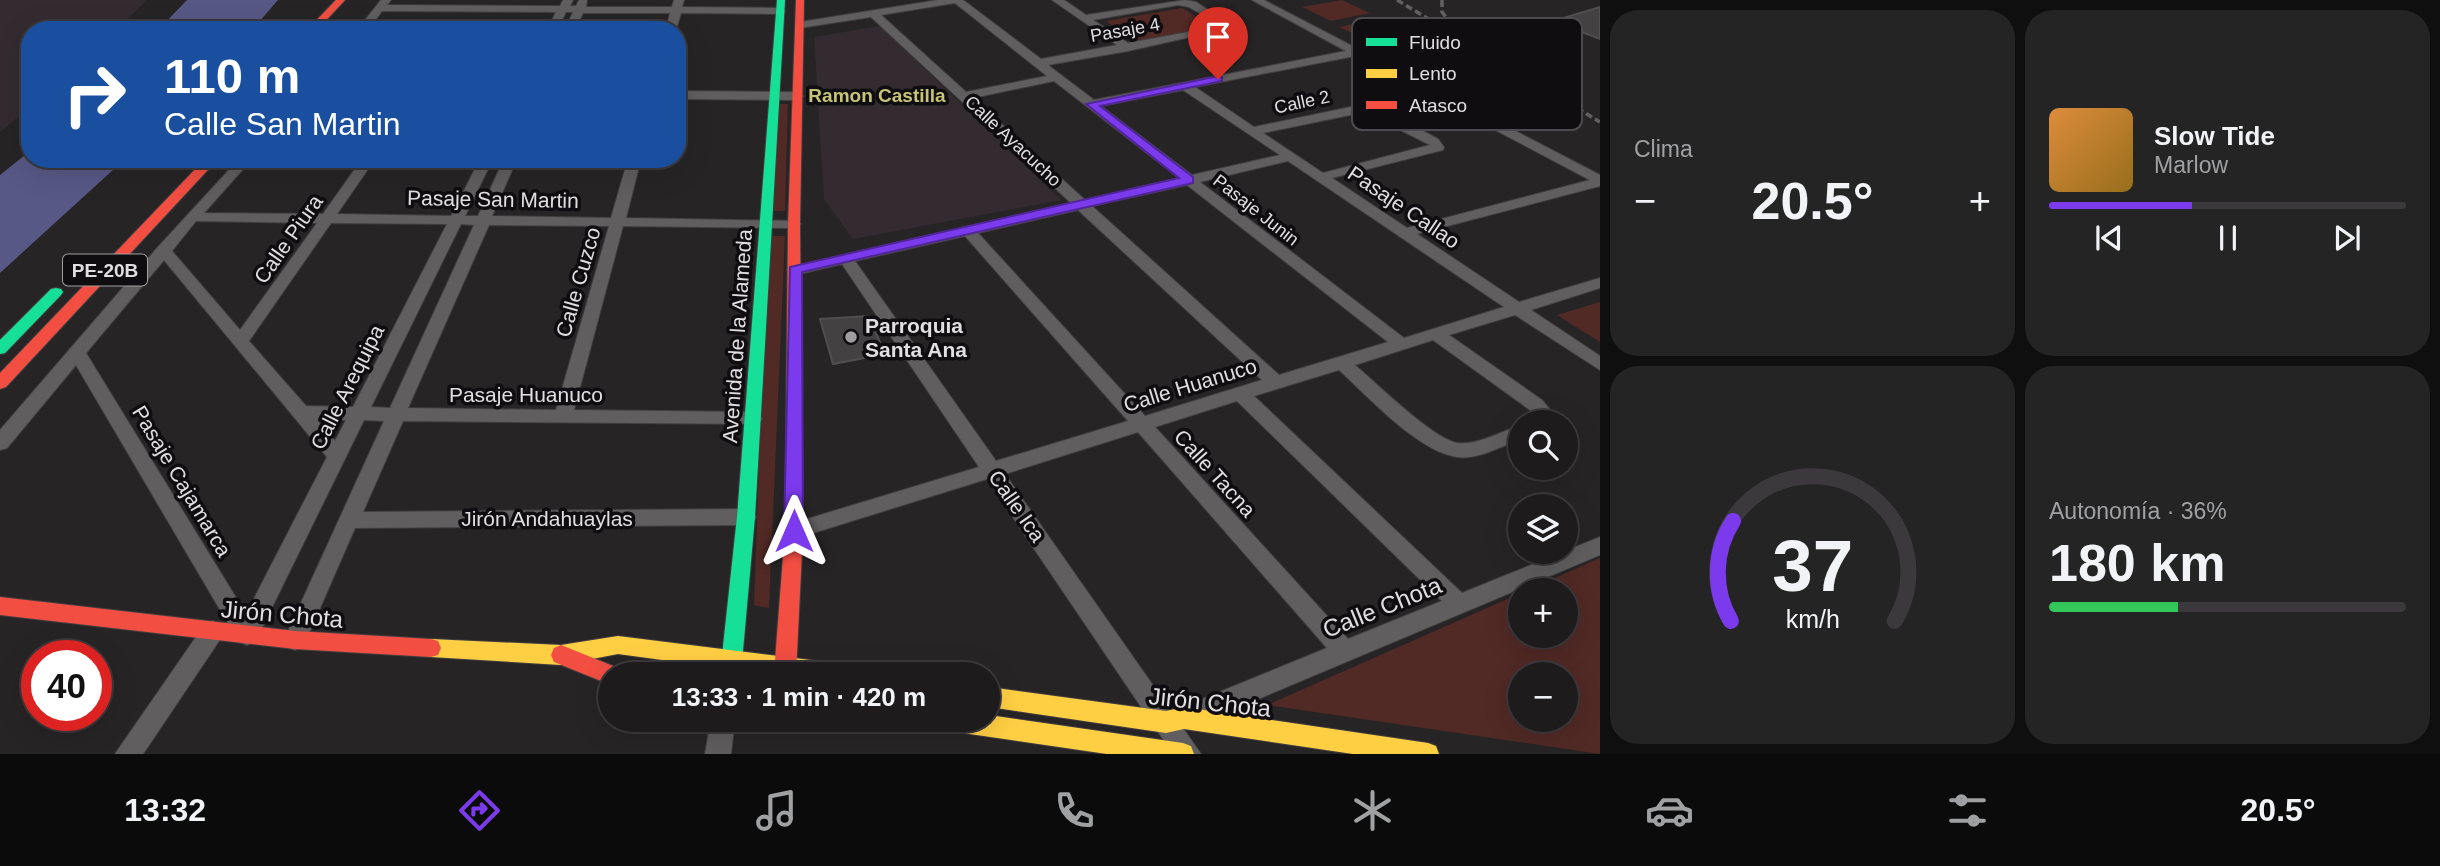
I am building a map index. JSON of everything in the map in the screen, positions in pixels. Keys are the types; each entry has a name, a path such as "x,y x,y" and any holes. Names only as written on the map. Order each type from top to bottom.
{"main road":[{"path":"321,21 341,0"},
{"path":"340,21 359,0"},
{"path":"786,662 794,531 794,224 800,0"},
{"name":"Avenida de la Alameda","path":"731,662 746,517 781,5"},
{"name":"PE-20B","path":"0,383 203,168"},
{"name":"PE-20B","path":"0,349 72,276"},
{"name":"Jirón Chota","path":"1,602 295,640 561,655 618,645 709,662"},
{"name":"Jirón Chota","path":"561,655 598,670"},
{"name":"Jirón Chota","path":"1000,698 1427,754"},
{"path":"1000,727 1183,754"}],"street":[{"path":"800,24 957,0"},
{"name":"Pasaje Junin","path":"957,0 1401,344"},
{"path":"1057,0 1128,48"},
{"path":"1257,0 1352,49"},
{"name":"Pasaje 4","path":"1039,63 1230,27 1192,4 1178,2 1084,18"},
{"path":"369,21 383,4 781,5"},
{"path":"556,21 565,4"},
{"path":"574,21 581,4"},
{"path":"673,21 678,4"},
{"name":"Calle Ayacucho","path":"873,13 1276,383"},
{"path":"1092,104 1352,53"},
{"path":"965,96 1057,77"},
{"name":"Pasaje Callao","path":"1185,86 1600,364"},
{"path":"686,95 797,96"},
{"name":"Calle 2","path":"1252,131 1352,111"},
{"name":"Calle 2","path":"1322,177 1438,147 1412,130"},
{"path":"1504,130 1600,181"},
{"path":"795,270 1290,157"},
{"path":"0,443 163,250 238,168"},
{"name":"Calle Piura","path":"240,342 363,168"},
{"name":"Calle Arequipa","path":"247,635 482,168"},
{"path":"295,640 507,168"},
{"name":"Calle Cuzco","path":"563,416 632,168"},
{"path":"1405,233 1600,181"},
{"name":"Pasaje San Martin","path":"192,217 794,224"},
{"name":"Calle Tacna","path":"968,230 1344,652"},
{"path":"163,250 337,456"},
{"name":"Calle Ica","path":"845,258 992,470 1175,720 1188,754"},
{"name":"Calle Huanuco","path":"794,531 1600,283"},
{"path":"1436,334 1541,410"},
{"name":"Pasaje Cajamarca","path":"77,352 247,635"},
{"path":"1342,363 1437,442 1457,450 1471,449 1508,436"},
{"path":"1241,394 1459,604"},
{"name":"Pasaje Huanuco","path":"299,413 753,419"},
{"name":"Jirón Andahuaylas","path":"349,520 746,517"},
{"name":"Calle Chota","path":"1175,720 1600,546"},
{"path":"128,754 213,631"},
{"path":"719,754 722,732"}],"shaded area":[{"path":"0,0 147,0 126,21 21,21 21,114 0,132"},
{"path":"1342,0 1370,13 1331,21 1302,7"},
{"path":"1182,8 1214,27 1135,41 1106,21"},
{"path":"1352,24 1352,33 1339,27"},
{"path":"880,26 1061,200 853,239 824,199 814,37"},
{"path":"775,104 788,104 785,211 771,211"},
{"path":"767,236 785,236 769,608 754,605"},
{"path":"1600,302 1600,342 1557,315"},
{"path":"1600,558 1600,754 1267,705 1508,599 1508,648 1578,648 1578,578 1555,578"}],"water":[{"path":"187,0 278,0 260,21 167,21"},
{"path":"21,158 21,168 115,168 0,273 0,175"}],"building":[{"path":"1600,7 1600,39 1582,32 1582,18 1563,18"},
{"name":"Parroquia Santa Ana","path":"869,316 885,354 833,364 820,319"}],"railway":[{"path":"1397,0 1427,18"},
{"path":"1442,0 1442,12 1447,18"},
{"path":"1582,111 1600,122"}],"traffic: fast":[{"path":"731,662 746,517 781,0"},
{"path":"0,349 56,292"}],"traffic: slow":[{"path":"431,648 561,655 618,645 750,662"},
{"path":"1000,699 1166,722 1184,718 1428,754"},
{"path":"1000,727 1183,754"}],"traffic: jam":[{"path":"321,21 341,0"},
{"path":"786,662 794,531 794,224 800,0"},
{"path":"0,383 203,168"},
{"path":"0,606 295,640 431,648"},
{"path":"561,655 598,670"}],"place":[{"name":"Parroquia Santa Ana","path":"851,337"}],"district":[{"name":"Ramon Castilla","path":"877,95"}],"route":[{"path":"794,531 795,270 1188,180 1092,104 1218,79"}]}
